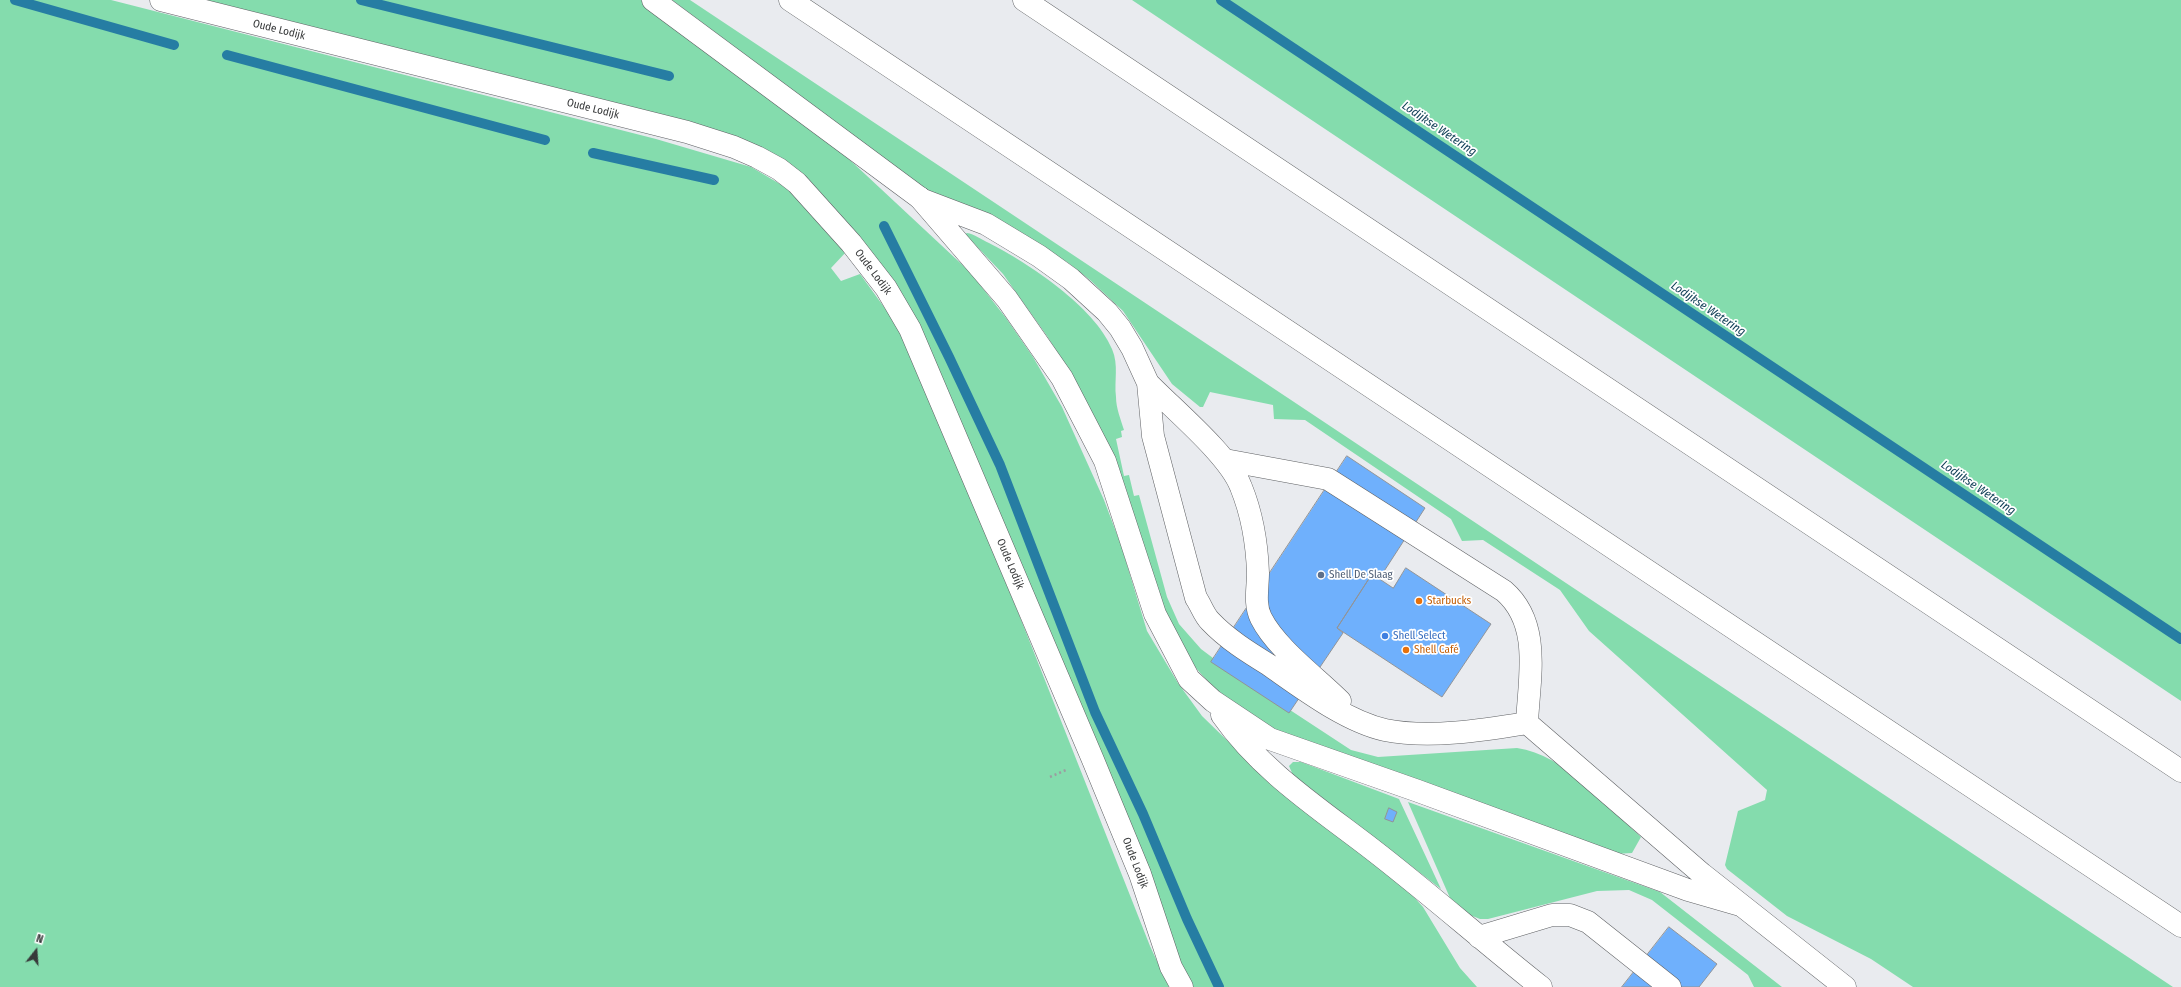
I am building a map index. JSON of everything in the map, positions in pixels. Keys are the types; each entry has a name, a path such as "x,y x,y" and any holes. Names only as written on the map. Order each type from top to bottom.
{"main road":[{"name":"Oude Lodijk","path":"161,0 687,132 734,147 757,157 779,169 797,183 851,243 886,288 910,329 1093,760 1140,874 1170,967 1182,987"},
{"path":"653,0 920,198 1007,299 1062,378 1105,461 1155,614 1189,679 1213,701 1270,739 1418,791 1688,890 1740,905"},
{"path":"790,0 2181,926"},
{"path":"1024,0 2181,771"},
{"path":"920,198 986,224 1039,256 1071,279 1107,312 1120,328 1132,348 1148,384 1153,436 1196,598 1209,620 1227,637 1306,690 1361,722 1385,730 1471,733 1527,723"},
{"path":"1148,384 1225,460 1241,485 1251,519 1258,573 1257,599 1260,617 1276,641 1361,722"},
{"path":"1225,460 1328,479 1504,591 1514,599 1521,610 1531,643 1527,723"},
{"path":"1213,701 1231,727 1263,763 1322,812 1426,892 1478,937 1541,987"},
{"path":"1527,723 1740,905 1845,987"},
{"path":"1478,937 1552,915 1570,915 1588,922 1670,987"}],"green space":[{"path":"0,0 111,0 656,139 751,167 792,191 846,252 831,268 841,281 860,274 900,329 1018,612 1150,946 1169,987 0,987"},
{"path":"192,0 641,0 836,147 970,272 1006,318 1033,357 1062,407 1104,500 1121,545 1147,631 1178,683 1202,716 1275,787 1359,851 1412,895 1423,907 1460,968 1477,987 1192,987 1162,919 929,352 780,162"},
{"path":"672,0 690,0 2173,987 1913,987 1871,959 1787,916 1727,869 1725,865 1738,811 1765,800 1767,790 1589,631 1560,590 1483,540 1462,541 1451,519 1305,420 1274,419 1273,405 1210,392 1203,407 1200,407 1172,384 1123,311 1090,280 1067,262 929,192"},
{"path":"1132,0 2181,0 2181,701"},
{"path":"967,233 1022,262 1059,288 1076,302 1091,318 1103,333 1112,349 1116,373 1116,401 1124,430 1121,431 1122,437 1116,439 1124,476 1129,475 1134,496 1139,495 1167,597 1179,624 1201,649 1229,670 1351,750 1378,757 1517,748 1552,760 1584,783 1641,837 1632,853 1615,854 1266,726 1238,707 1215,688 1195,667 1175,639 1067,368 1047,336 1003,274 965,234"},
{"path":"1293,762 1301,762 1399,799 1441,889 1293,775 1289,766"},
{"path":"1408,802 1660,892 1782,987 1754,987 1748,975 1652,900 1629,890 1597,891 1488,919 1480,919 1470,915 1450,898"}],"building":[{"path":"1347,456 1425,508 1379,579 1372,574 1337,628 1343,633 1289,713 1211,662"},
{"path":"1406,568 1491,624 1442,697 1337,628 1372,574 1393,588"},
{"path":"1389,808 1397,812 1393,822 1385,819"},
{"path":"1669,927 1717,964 1699,987 1622,987"}],"waterway":[{"path":"15,0 174,45"},
{"path":"361,0 669,76"},
{"name":"Lodijkse Wetering","path":"1221,0 2181,639"},
{"path":"227,55 545,140"},
{"path":"593,153 714,180"},
{"path":"884,226 949,357 1000,465 1095,712 1143,814 1187,919 1219,987"}],"place":[{"name":"Shell De Slaag","path":"1321,575"},
{"name":"Starbucks","path":"1419,601"},
{"name":"Shell Select","path":"1385,636"},
{"name":"Shell Café","path":"1406,650"}]}
